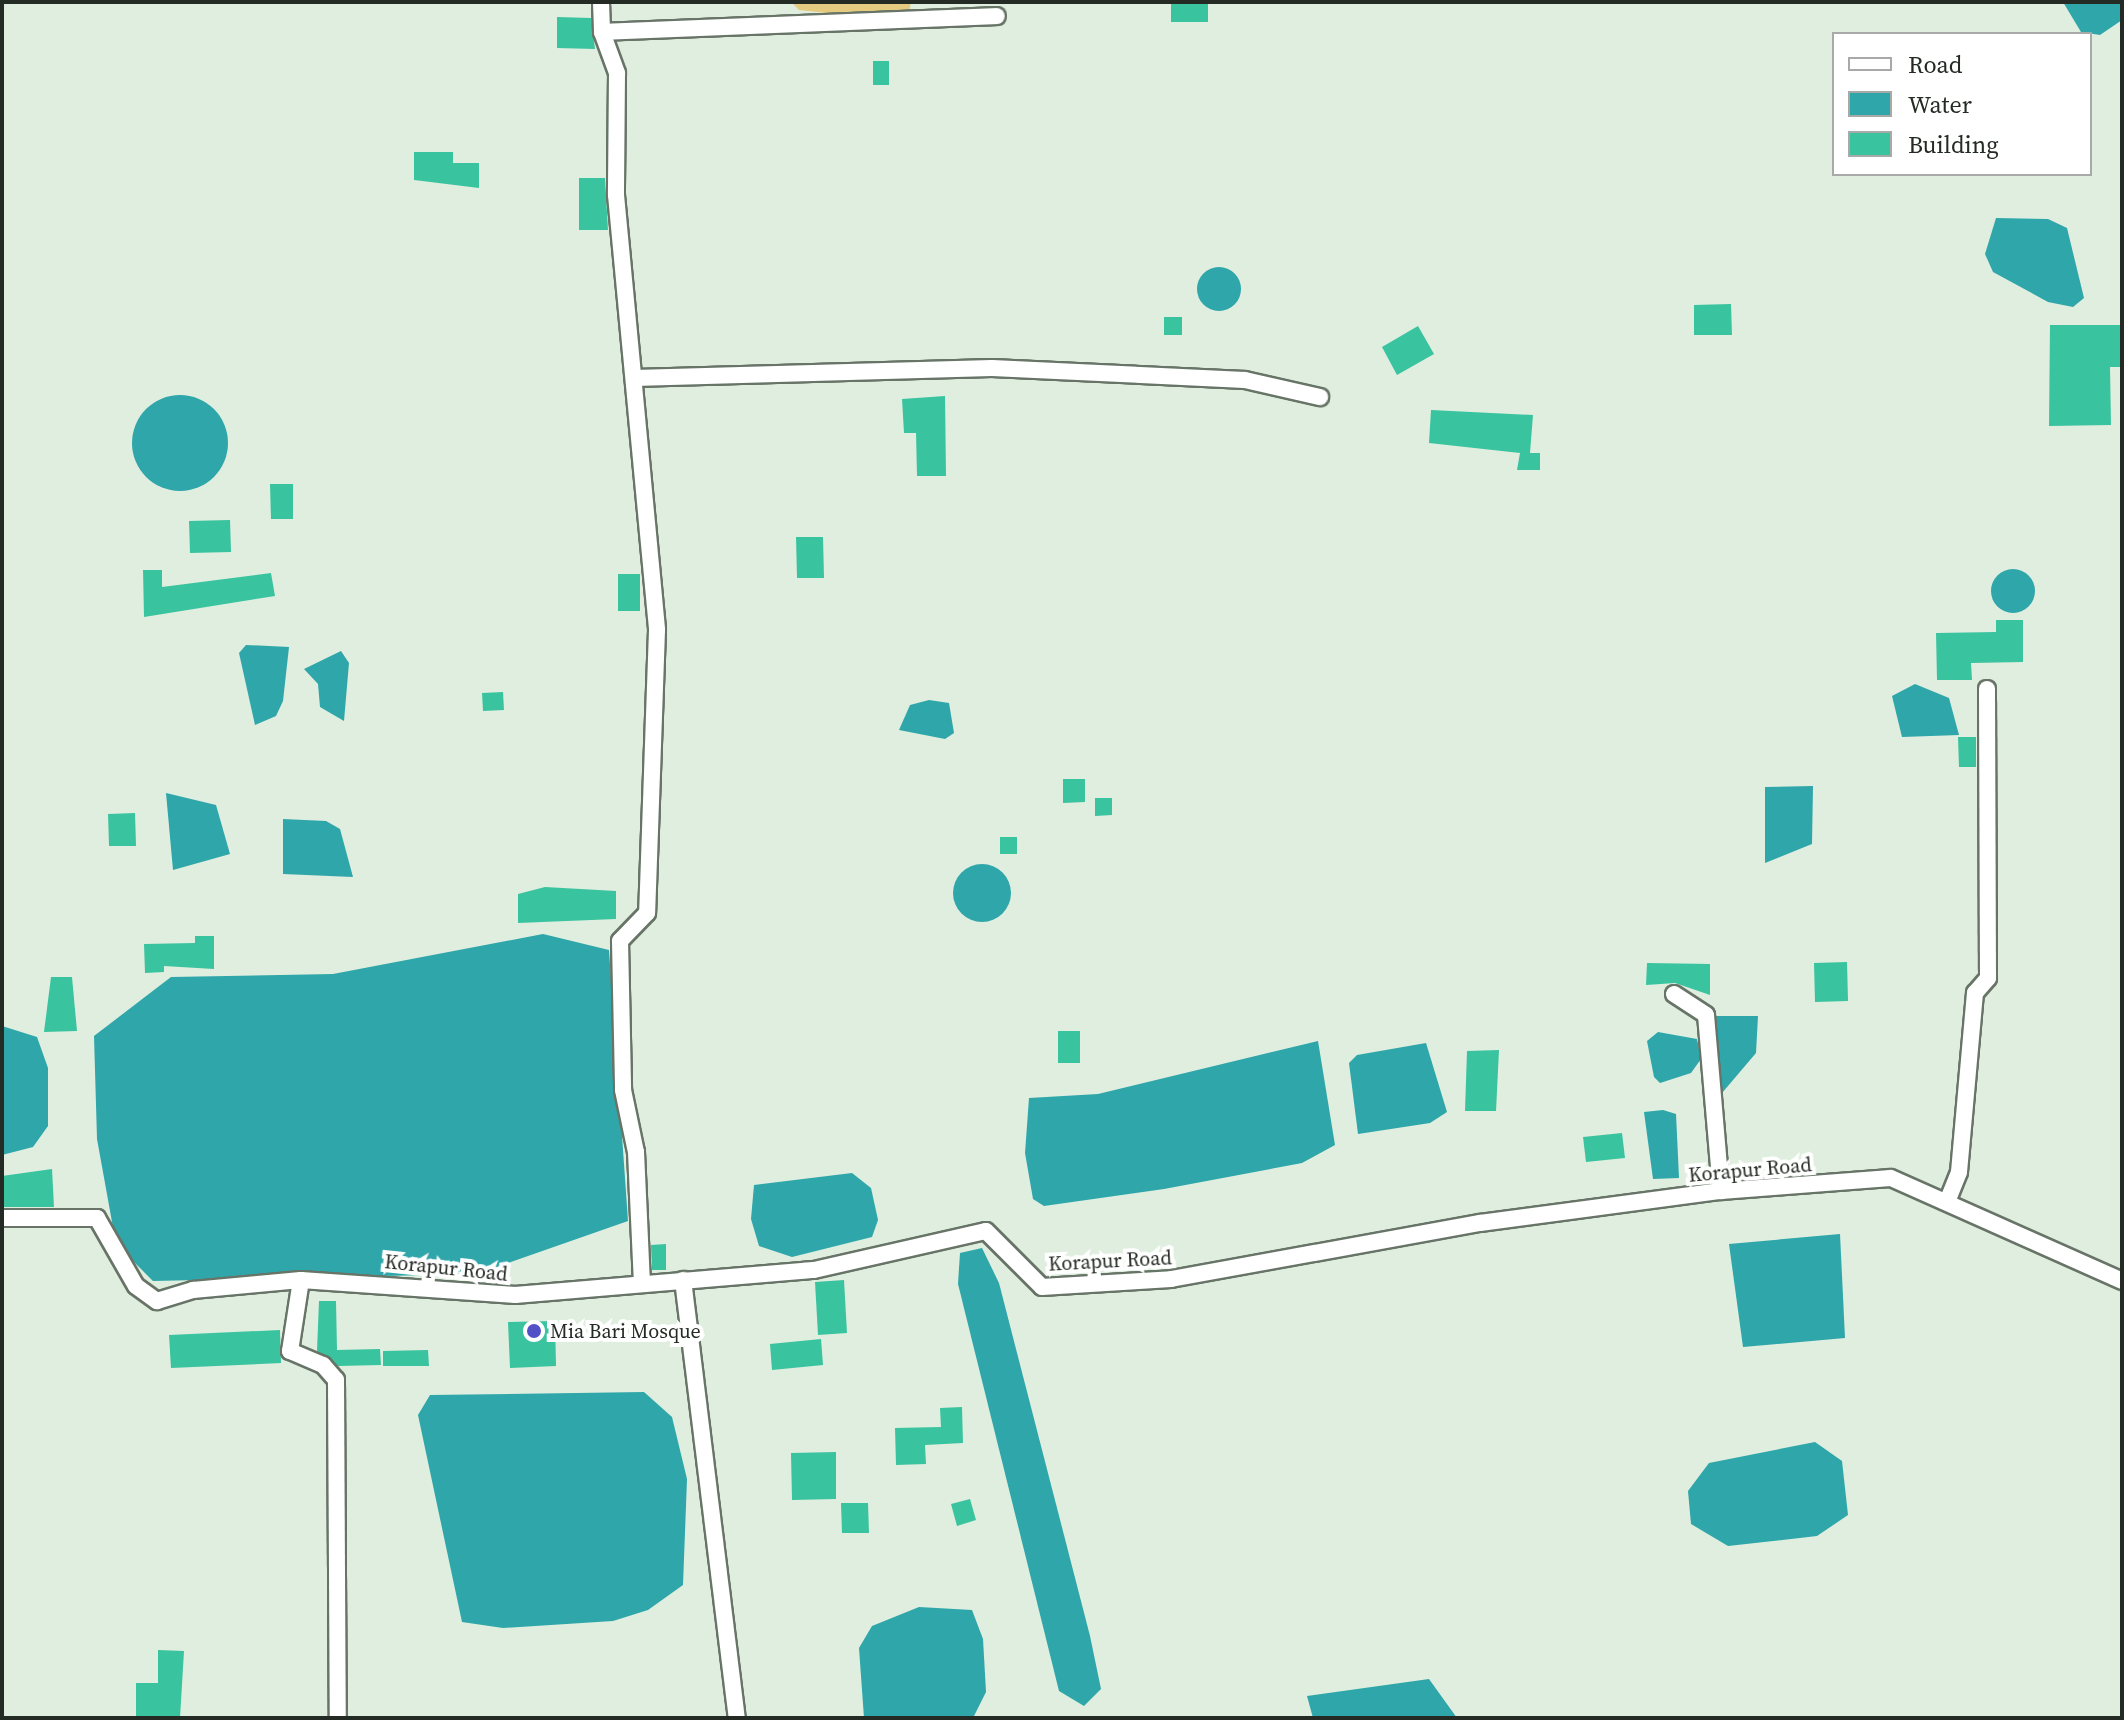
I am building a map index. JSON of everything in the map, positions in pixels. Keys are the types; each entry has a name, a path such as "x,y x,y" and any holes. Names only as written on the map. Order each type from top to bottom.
{"street":[{"path":"601,2 602,32 617,73 616,195 657,630 647,913 620,941 623,1090 636,1152 642,1282"},
{"path":"602,32 997,16"},
{"path":"634,378 992,368 1245,380 1320,397"},
{"path":"1947,1202 1959,1172 1975,993 1988,978 1987,689"},
{"path":"1674,994 1706,1015 1721,1191"},
{"name":"Korapur Road","path":"2,1218 97,1218 136,1286 157,1301 193,1290 301,1280 515,1295 814,1270 986,1231 1042,1287 1171,1279 1480,1223 1721,1191 1891,1178 2122,1281"},
{"path":"301,1280 290,1351 323,1365 336,1380 338,1718"},
{"path":"683,1280 737,1718"}],"shaded area":[{"path":"791,2 911,2 909,13 852,16 799,10"}],"water":[{"path":"2063,2 2122,2 2122,20 2100,35 2081,32"},
{"path":"1996,218 2048,219 2067,228 2084,298 2073,307 2048,302 1993,272 1985,254"},
{"path":"1219,267 1234,274 1241,289 1234,304 1219,311 1204,304 1197,289 1204,274"},
{"path":"180,395 198,399 214,409 224,425 228,443 224,461 214,477 198,487 180,491 162,487 146,477 136,461 132,443 136,425 146,409 162,399"},
{"path":"2013,569 2029,575 2035,591 2029,607 2013,613 1997,607 1991,591 1997,575"},
{"path":"246,645 289,647 283,701 276,716 255,725 239,653"},
{"path":"341,651 349,663 344,721 320,707 318,684 304,669"},
{"path":"1915,684 1949,698 1959,735 1902,737 1892,696"},
{"path":"929,700 949,703 954,733 945,739 899,730 910,705"},
{"path":"1813,786 1812,844 1765,863 1765,787"},
{"path":"166,793 216,805 230,854 173,870"},
{"path":"283,819 326,821 340,829 353,877 283,874"},
{"path":"982,864 1002,873 1011,893 1002,913 982,922 962,913 953,893 962,873"},
{"path":"543,934 609,950 628,1221 477,1274 153,1281 116,1244 97,1139 94,1036 171,977 333,974"},
{"path":"1716,1016 1758,1016 1756,1053 1722,1093"},
{"path":"2,1026 37,1037 48,1068 48,1126 33,1147 2,1155"},
{"path":"1658,1032 1697,1039 1701,1059 1691,1073 1660,1083 1654,1077 1647,1041"},
{"path":"1318,1041 1335,1145 1302,1163 1164,1189 1044,1206 1033,1199 1025,1153 1029,1098 1098,1094"},
{"path":"1426,1043 1447,1112 1430,1123 1358,1134 1349,1063 1357,1055"},
{"path":"1663,1110 1676,1114 1679,1178 1653,1179 1644,1112"},
{"path":"852,1173 871,1188 878,1220 872,1237 792,1257 759,1246 751,1219 754,1185"},
{"path":"1840,1234 1845,1338 1743,1347 1729,1244"},
{"path":"982,1248 999,1283 1090,1636 1101,1689 1084,1706 1059,1691 958,1284 960,1253"},
{"path":"644,1392 672,1417 687,1479 683,1585 648,1610 613,1621 503,1628 462,1622 418,1415 430,1395"},
{"path":"1815,1442 1842,1461 1848,1515 1817,1536 1728,1546 1691,1524 1688,1491 1709,1463"},
{"path":"919,1607 972,1610 983,1639 986,1692 973,1718 864,1718 859,1648 872,1626"},
{"path":"1429,1679 1457,1718 1313,1718 1307,1696"}],"building":[{"path":"1171,2 1208,2 1208,22 1171,22"},
{"path":"557,17 591,18 595,49 557,48"},
{"path":"873,61 889,61 889,85 873,85"},
{"path":"414,152 453,152 453,163 479,163 479,188 414,180"},
{"path":"579,178 605,178 608,230 579,230"},
{"path":"1731,304 1732,335 1694,335 1694,305"},
{"path":"1164,317 1182,317 1182,335 1164,335"},
{"path":"2050,325 2122,325 2122,367 2110,367 2111,425 2049,426"},
{"path":"1418,326 1434,354 1397,375 1382,347"},
{"path":"945,396 946,476 917,476 916,433 904,433 902,399"},
{"path":"1431,410 1533,415 1530,453 1540,453 1540,470 1517,470 1520,453 1429,443"},
{"path":"270,484 293,484 293,519 271,519"},
{"path":"230,520 231,552 190,553 189,521"},
{"path":"796,537 823,537 824,578 797,578"},
{"path":"143,570 162,570 162,587 271,573 275,596 144,617"},
{"path":"618,574 640,574 640,611 618,611"},
{"path":"1996,620 2023,620 2023,662 1971,663 1972,680 1937,680 1936,633 1996,632"},
{"path":"503,692 504,710 483,711 482,693"},
{"path":"1958,737 1976,737 1976,767 1959,767"},
{"path":"1063,779 1085,779 1085,802 1063,803"},
{"path":"1095,798 1112,798 1112,815 1095,816"},
{"path":"135,813 136,846 109,846 108,814"},
{"path":"1000,837 1017,837 1017,854 1000,854"},
{"path":"545,887 616,891 616,919 518,923 518,894"},
{"path":"195,936 214,936 214,969 164,966 164,972 145,973 144,944 195,943"},
{"path":"1847,962 1848,1001 1815,1002 1814,963"},
{"path":"1647,963 1710,964 1710,995 1675,983 1646,985"},
{"path":"51,977 72,977 77,1031 44,1032"},
{"path":"1058,1031 1080,1031 1080,1063 1058,1063"},
{"path":"1499,1050 1496,1111 1465,1111 1467,1051"},
{"path":"1622,1133 1625,1158 1586,1162 1583,1137"},
{"path":"52,1169 54,1207 2,1207 2,1176"},
{"path":"666,1244 666,1270 652,1270 651,1245"},
{"path":"844,1280 847,1333 818,1335 815,1282"},
{"path":"319,1301 336,1301 337,1350 380,1349 381,1365 338,1366 317,1351"},
{"name":"Mia Bari Mosque","path":"555,1321 556,1366 510,1368 508,1322"},
{"path":"280,1330 281,1363 171,1368 169,1335"},
{"path":"821,1339 823,1365 772,1370 770,1344"},
{"path":"428,1350 429,1366 383,1366 383,1351"},
{"path":"962,1407 963,1443 925,1445 926,1464 896,1465 895,1428 941,1427 940,1408"},
{"path":"836,1452 836,1499 792,1500 791,1453"},
{"path":"970,1499 976,1520 957,1526 951,1504"},
{"path":"841,1503 868,1503 869,1533 842,1533"},
{"path":"158,1650 184,1651 180,1718 136,1718 136,1683 158,1683"}],"place":[{"name":"Mia Bari Mosque","path":"534,1331"}]}
